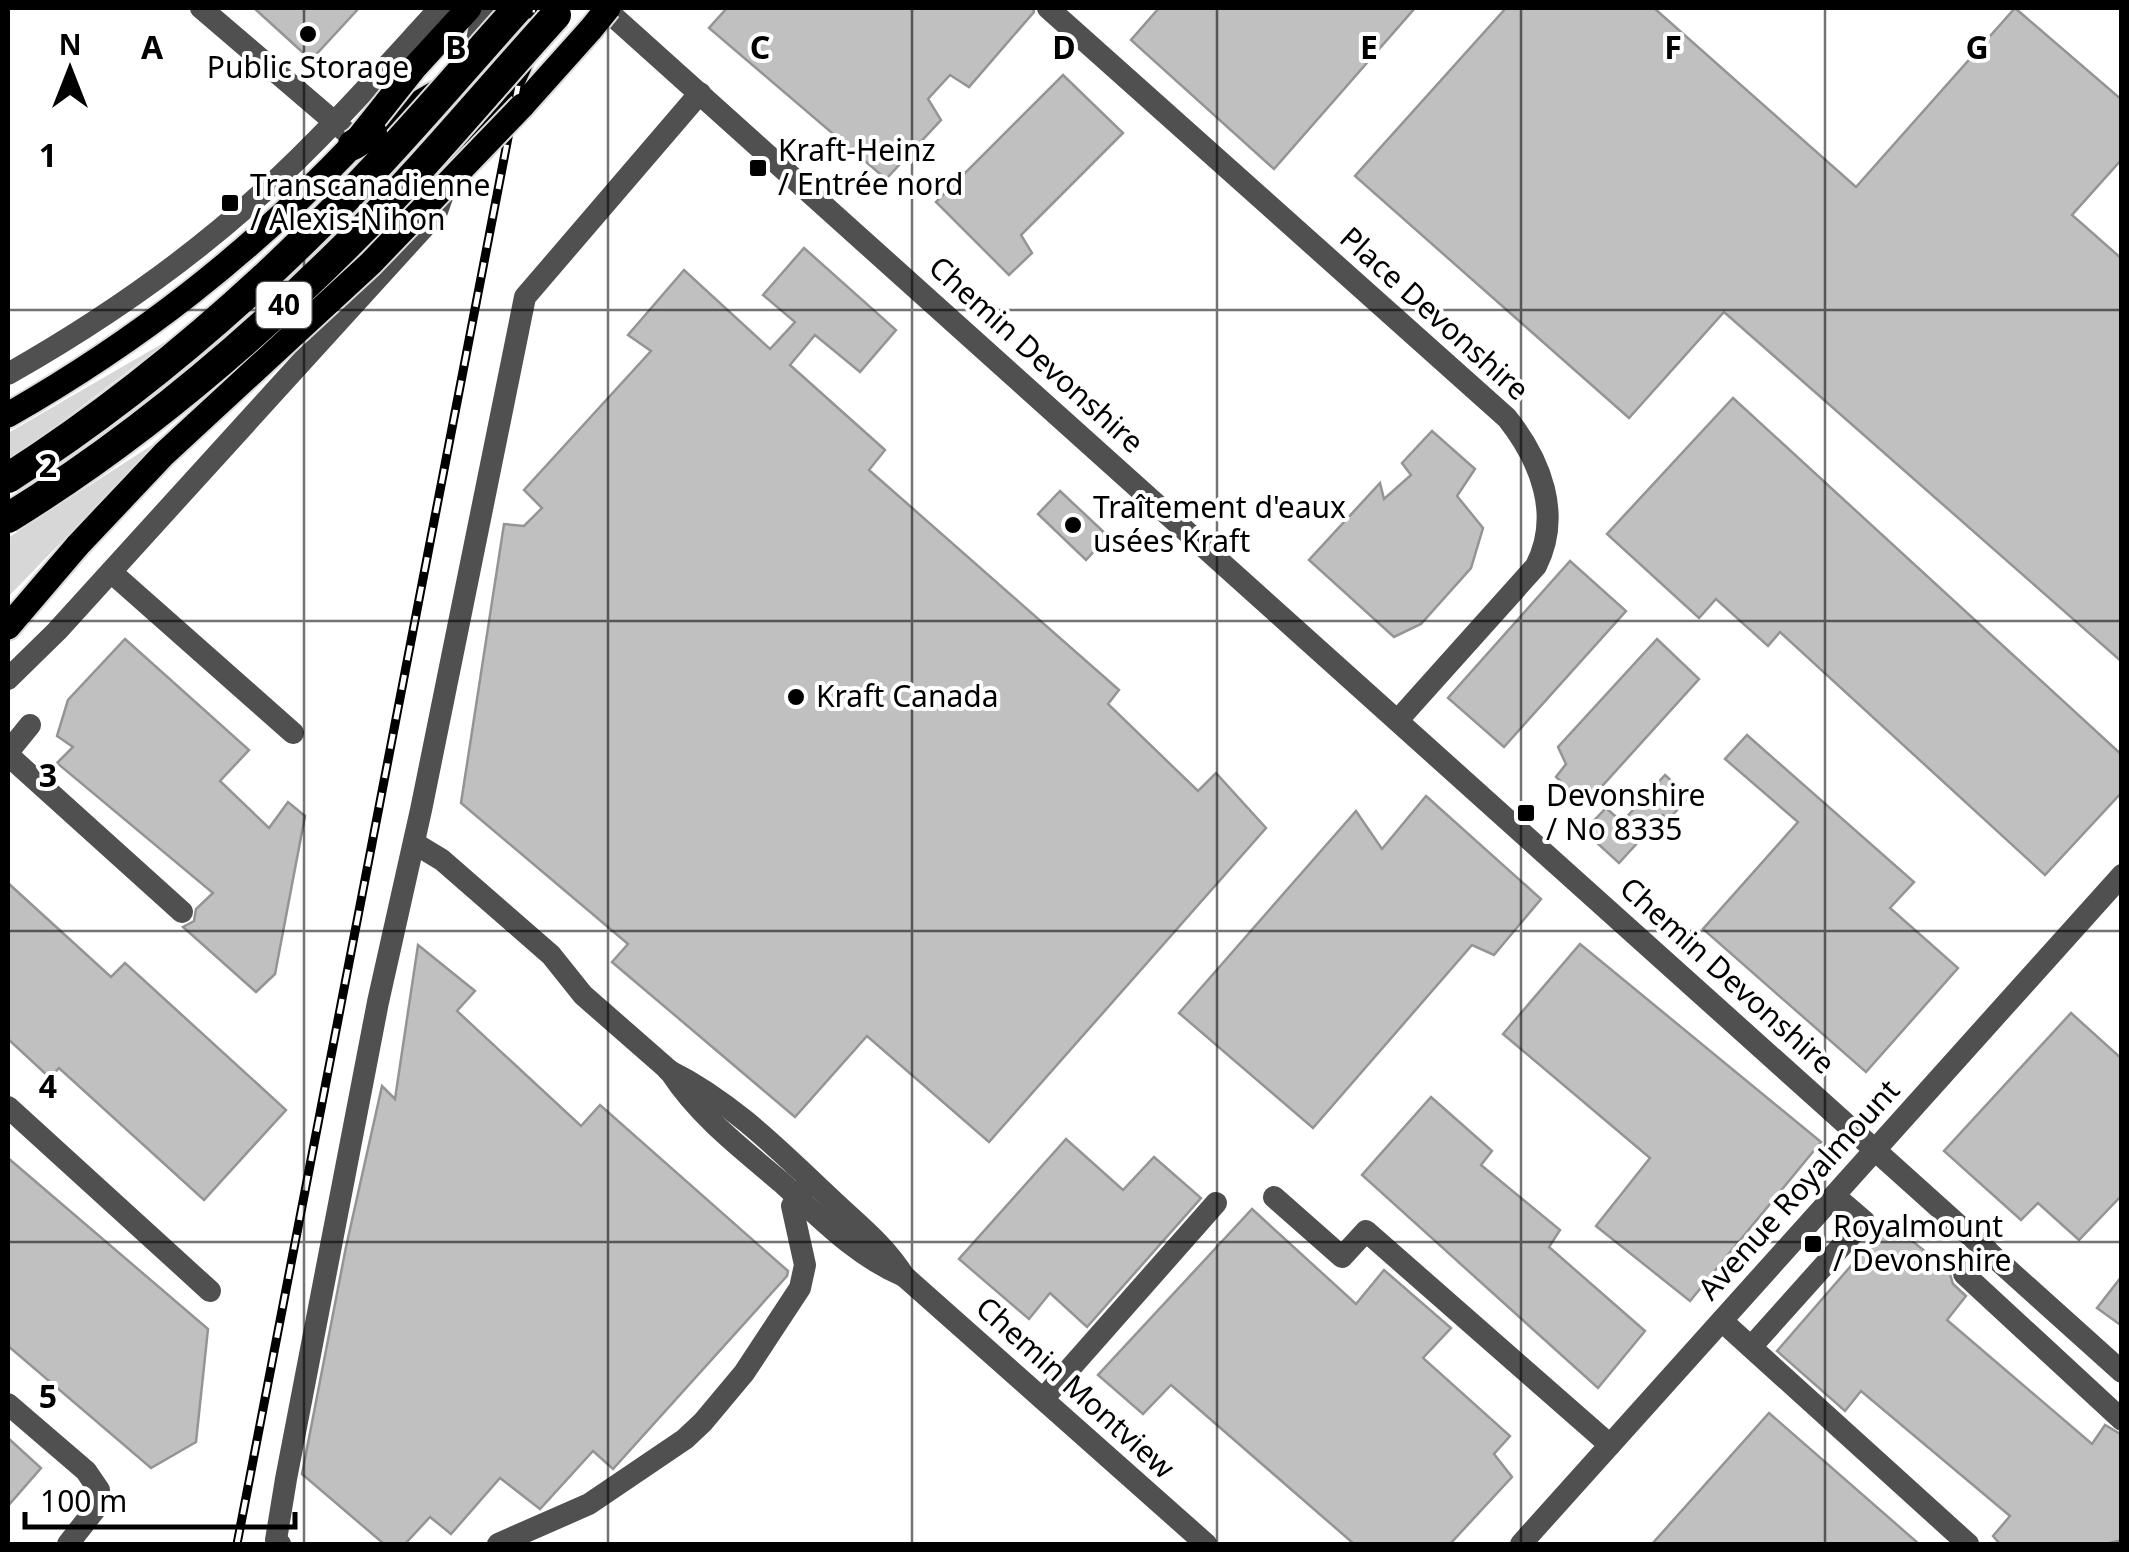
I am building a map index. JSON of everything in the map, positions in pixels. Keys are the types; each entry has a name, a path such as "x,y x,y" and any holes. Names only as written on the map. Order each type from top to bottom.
{"highway":[{"name":"40","path":"8,478 130,392 222,316 352,192 518,8"},
{"name":"40","path":"8,518 116,444 238,346 385,206 563,8"},
{"path":"479,148 524,51"},
{"path":"343,134 442,92"}],"main road":[{"path":"8,416 100,362 195,292 280,218 343,134 468,8"},
{"path":"8,627 164,454 371,264 479,148 618,12"}],"street":[{"path":"201,8 343,134 376,145 405,166 425,200 424,229"},
{"path":"8,374 91,325 199,247 343,134 440,8"},
{"path":"8,679 111,572 438,210 484,8"},
{"name":"Place Devonshire","path":"1048,8 1507,418 1534,460 1543,480 1548,526 1546,546 1536,566 1398,720"},
{"name":"Chemin Devonshire","path":"618,12 700,94 2122,1372"},
{"path":"280,1544 276,1540 378,1002 525,297 700,94"},
{"path":"111,572 293,733"},
{"path":"30,725 8,754 182,912"},
{"name":"Chemin Montview","path":"414,843 432,852 551,956 583,996 668,1070 707,1089 804,1188 888,1250 904,1276 1206,1544"},
{"name":"Avenue Royalmount","path":"1521,1544 2122,875"},
{"path":"8,1107 210,1291"},
{"path":"498,1544 589,1504 698,1428 738,1382 803,1279 805,1265 793,1214 804,1188"},
{"path":"1274,1196 1342,1256 1366,1231 1610,1445"},
{"path":"1752,1346 1864,1221 1835,1196"},
{"path":"1043,1400 1216,1204"},
{"path":"1988,1251 1964,1274 2122,1420"},
{"path":"1722,1321 1968,1544"},
{"path":"2102,1402 2122,1382"},
{"path":"8,1404 86,1472 99,1490 98,1507 68,1544"}],"shaded area":[{"path":"172,338 40,438 8,459 8,433"},
{"path":"160,440 8,597 8,538"}],"building":[{"name":"Public Storage","path":"254,8 359,8 311,60"},
{"path":"727,8 1033,8 1034,12 969,87 950,75 928,99 941,120 886,179 709,28"},
{"path":"1159,8 1415,8 1274,169 1131,40"},
{"path":"1506,8 1654,8 1856,187 2015,8 2122,100 2122,159 2072,215 2122,259 2122,662 1724,312 1629,418 1355,176"},
{"path":"1063,75 1123,133 1021,235 1032,253 1009,275 936,202"},
{"name":"Kraft Canada","path":"804,248 896,330 860,372 815,335 790,365 885,450 869,470 1119,690 1108,704 1198,791 1216,773 1266,828 989,1142 867,1036 795,1117 612,962 628,944 461,803 504,524 524,526 542,508 524,490 651,351 628,335 684,270 770,349 795,322 763,295"},
{"path":"1733,398 2122,755 2122,792 2045,875 1780,632 1768,646 1716,599 1699,618 1607,534"},
{"path":"1432,431 1475,469 1457,496 1483,528 1471,568 1421,624 1394,637 1309,560 1380,483 1384,499 1411,475 1402,463"},
{"name":"Traîtement d'eaux usées Kraft","path":"1060,491 1108,536 1086,560 1038,514"},
{"path":"1570,561 1626,611 1504,747 1448,698"},
{"path":"125,639 249,750 220,781 269,828 288,802 305,816 275,974 256,992 183,927 194,921 196,909 213,893 57,763 73,747 57,736 68,700"},
{"path":"1657,639 1699,679 1585,805 1556,777 1566,764 1558,747"},
{"path":"1747,735 1914,882 1890,908 1958,968 1866,1072 1703,929 1798,822 1725,759"},
{"path":"1665,775 1689,797 1668,820 1663,815 1619,863 1584,831 1606,808 1622,822"},
{"path":"1426,796 1541,899 1494,955 1472,945 1313,1128 1179,1013 1356,811 1382,849"},
{"path":"8,883 111,977 125,963 286,1110 204,1200 59,1068 50,1078 8,1039"},
{"path":"1580,944 1821,1142 1690,1301 1596,1226 1650,1158 1503,1034"},
{"path":"418,945 475,991 457,1011 581,1126 600,1105 788,1271 613,1469 593,1451 540,1509 500,1478 451,1534 430,1517 405,1544 384,1544 302,1474 382,1086 395,1099"},
{"path":"2071,1013 2122,1059 2122,1195 2079,1240 2038,1203 2021,1220 1944,1151"},
{"path":"1431,1097 1492,1151 1481,1165 1560,1230 1549,1247 1645,1331 1598,1388 1362,1175"},
{"path":"1066,1139 1123,1190 1154,1157 1201,1198 1087,1327 1050,1293 1029,1319 959,1259"},
{"path":"8,1158 208,1329 196,1442 151,1468 8,1346"},
{"path":"1252,1209 1356,1304 1384,1270 1451,1328 1423,1358 1510,1436 1494,1454 1512,1477 1450,1544 1354,1544 1171,1385 1143,1414 1098,1375"},
{"path":"1889,1222 1949,1271 1953,1284 1966,1296 1947,1320 2092,1444 2105,1425 2122,1435 2122,1540 2105,1544 2000,1544 1993,1536 2010,1516 1861,1391 1845,1411 1777,1351"},
{"path":"2122,1276 2122,1326 2097,1308"},
{"path":"1769,1413 1919,1544 1652,1544"},
{"path":"8,1438 41,1468 8,1506"}],"railway":[{"path":"237,1544 533,8"}],"place":[{"name":"Public Storage","path":"308,34"},
{"name":"Kraft-Heinz / Entrée nord","path":"758,168"},
{"name":"Transcanadienne / Alexis-Nihon","path":"230,203"},
{"name":"Traîtement d'eaux usées Kraft","path":"1073,525"},
{"name":"Kraft Canada","path":"796,697"},
{"name":"Devonshire / No 8335","path":"1526,813"},
{"name":"Royalmount / Devonshire","path":"1813,1244"}]}
